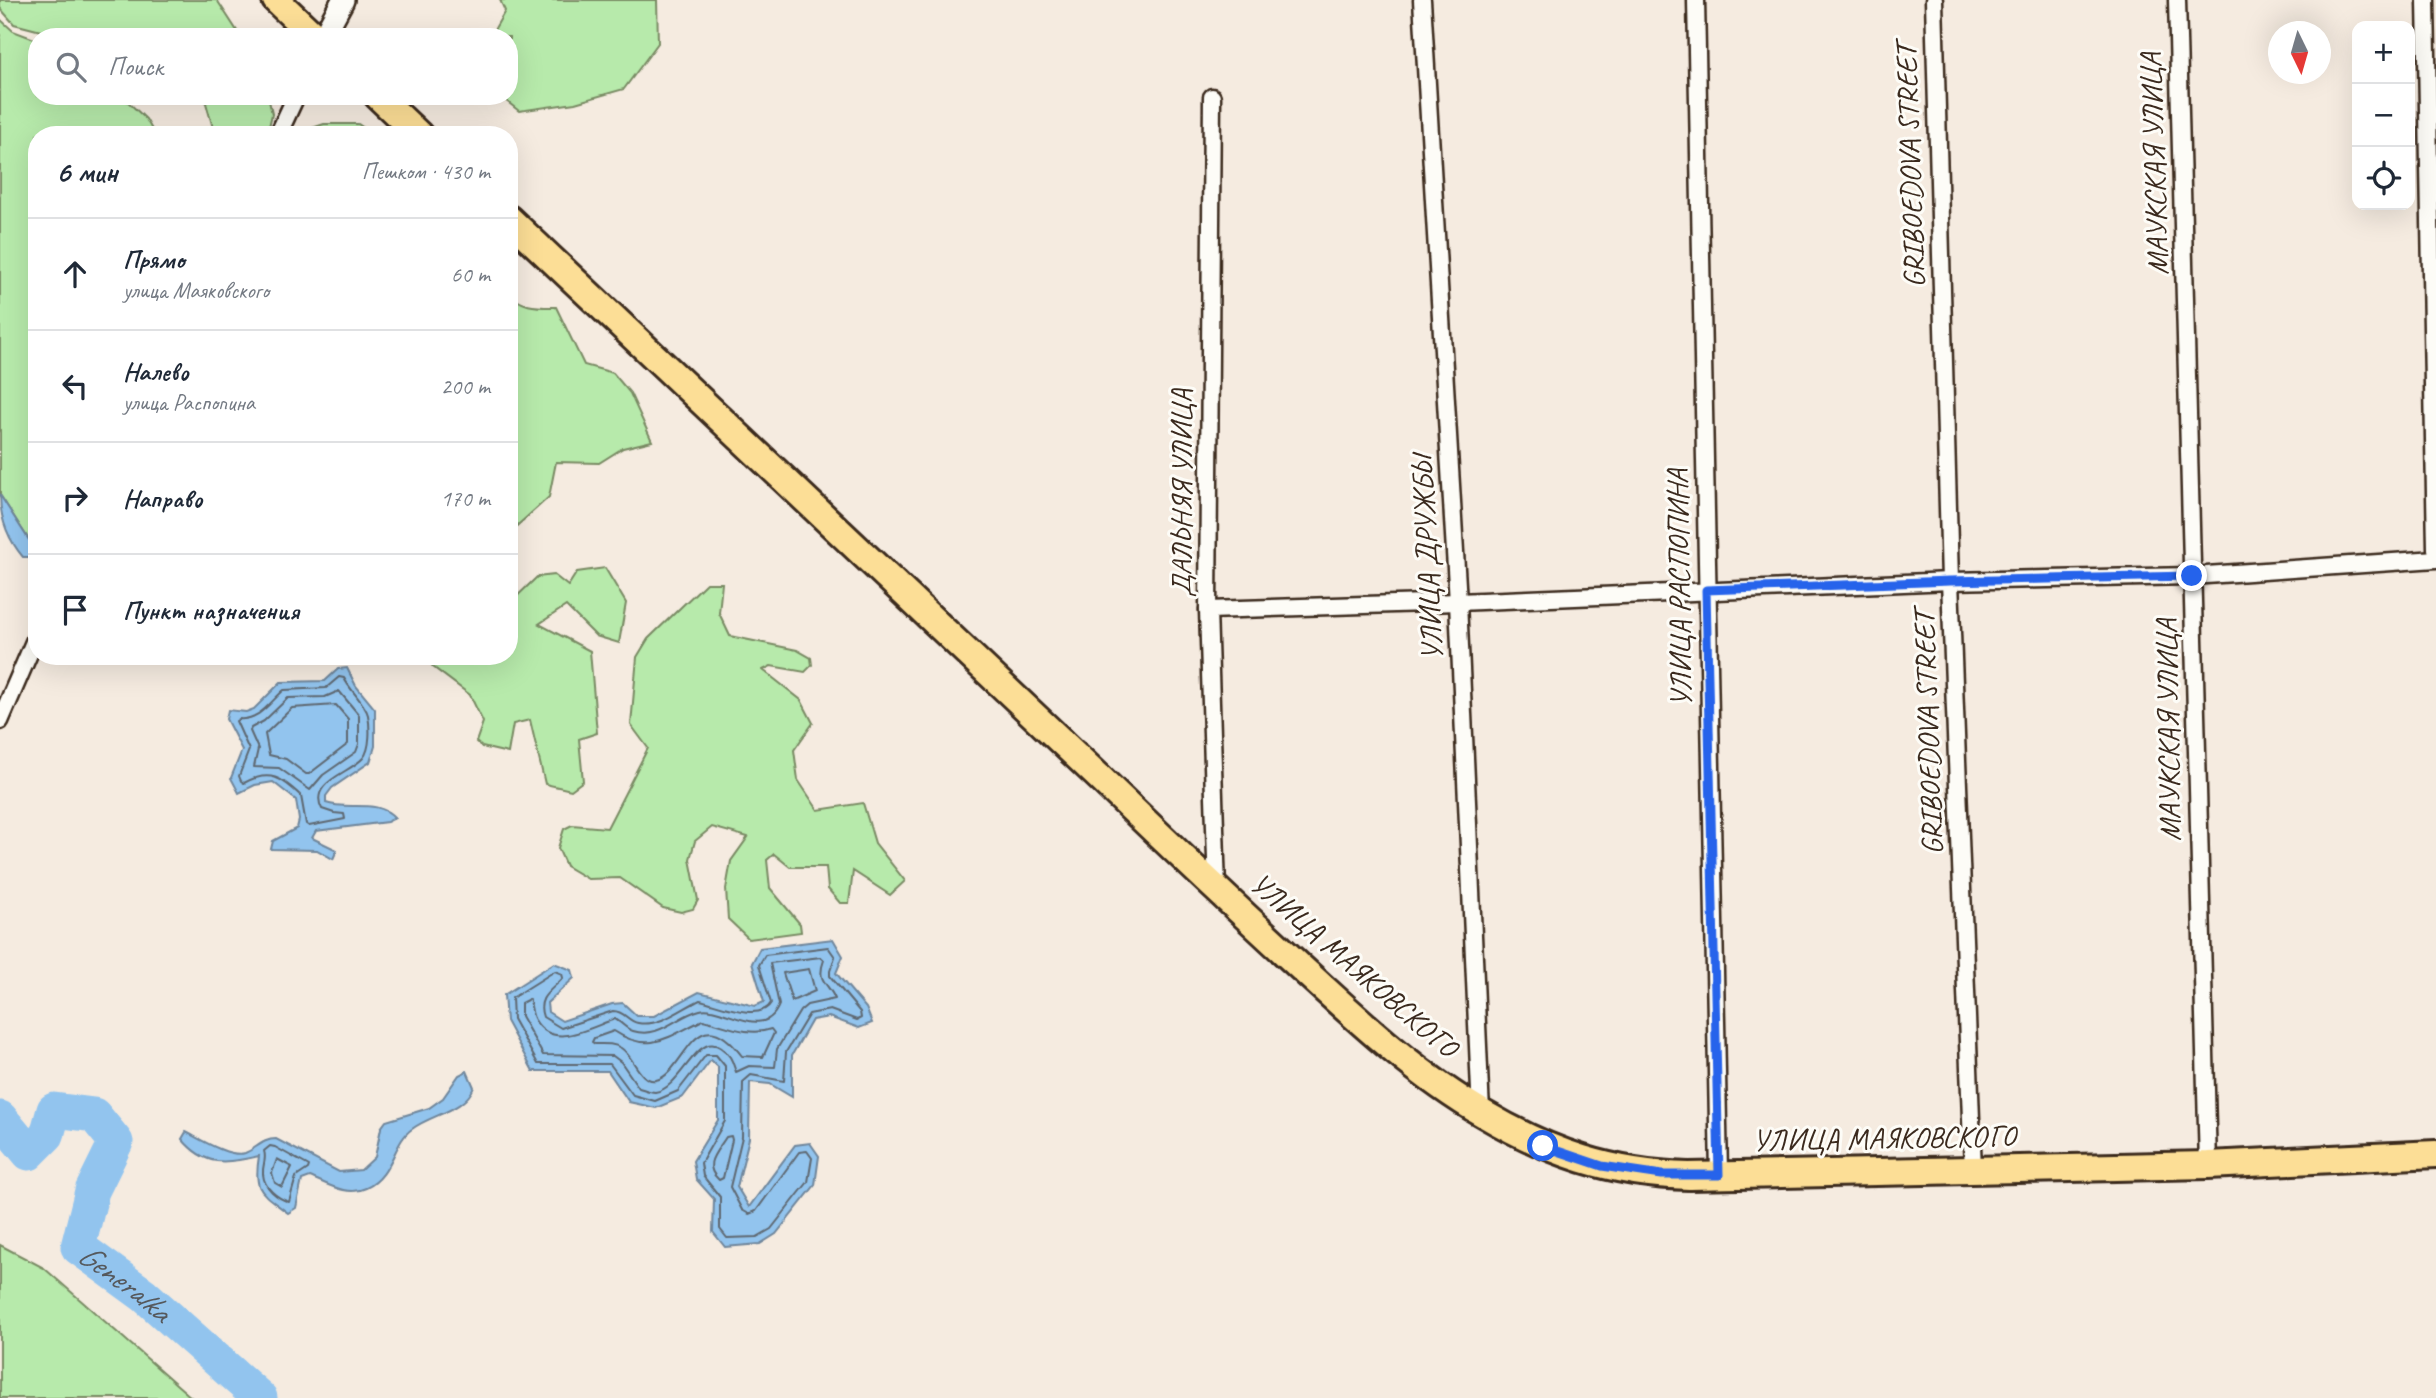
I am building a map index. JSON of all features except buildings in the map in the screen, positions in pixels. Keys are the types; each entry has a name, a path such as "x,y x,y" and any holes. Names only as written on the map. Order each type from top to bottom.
{"main road":[{"path":"276,0 306,28"},
{"path":"387,105 410,126"},
{"name":"УЛИЦА МАЯКОВСКОГО","path":"518,227 1367,1029 1482,1113 1543,1146 1602,1166 1662,1175 2207,1165 2436,1154"}],"street":[{"path":"328,28 342,0"},
{"name":"УЛИЦА ДРУЖБЫ","path":"1423,0 1458,602 1482,1113"},
{"name":"УЛИЦА РАСПОПИНА","path":"1696,0 1719,1175"},
{"name":"GRIBOEDOVA STREET","path":"1934,0 1950,581 1973,1170"},
{"name":"МАУКСКАЯ УЛИЦА","path":"2177,0 2207,1165"},
{"path":"2426,0 2436,549"},
{"name":"ДАЛЬНЯЯ УЛИЦА","path":"1212,97 1208,610 1217,890"},
{"path":"282,126 292,105"},
{"path":"1208,610 1950,581 2192,576 2436,559"},
{"path":"0,721 28,656"}],"green space":[{"path":"0,0 217,0 235,28 29,28 14,24 0,8"},
{"path":"500,0 657,0 658,43 624,89 575,103 519,111 511,105 518,105 518,28 495,28 505,11"},
{"path":"0,19 13,31 28,37 28,105 131,105 150,126 28,126 28,538 0,495"},
{"path":"207,105 270,105 272,114 269,126 212,126"},
{"path":"358,124 361,126 318,126"},
{"path":"518,301 536,306 556,307 584,365 613,373 630,393 652,441 623,448 599,463 556,462 549,497 518,525"},
{"path":"605,568 626,603 619,643 596,636 566,606 539,624 590,651 597,733 579,739 583,781 571,790 545,784 530,720 513,724 508,753 482,747 476,742 483,722 470,695 432,665 518,665 518,595 537,577 554,575 568,586 577,572"},
{"path":"706,583 722,583 719,613 730,636 797,650 811,658 812,665 805,672 771,666 763,670 801,700 813,723 794,750 798,780 818,810 863,803 875,843 905,881 890,895 853,871 849,903 840,903 828,889 826,867 790,867 774,854 767,860 770,888 800,924 801,932 749,939 728,919 726,889 731,861 748,837 712,827 695,841 690,859 698,900 693,909 681,912 663,908 620,878 588,879 566,866 558,848 564,829 572,825 607,828 648,748 631,725 637,657 648,639"},
{"path":"0,1245 44,1268 192,1398 0,1398"}],"water":[{"path":"0,495 28,538 28,557 23,557 13,543 1,512"},
{"path":"347,668 356,686 375,709 375,746 370,762 332,788 326,796 326,803 380,808 395,818 387,822 316,831 312,838 337,850 333,859 317,850 271,849 273,841 297,828 299,820 296,800 273,782 255,785 239,793 231,778 242,750 226,719 228,710 246,712 254,709 281,682 325,681 338,669"},
{"path":"833,939 843,956 836,973 866,1008 872,1023 859,1028 829,1017 812,1020 792,1055 792,1097 770,1084 750,1082 749,1138 737,1187 749,1207 795,1145 810,1143 819,1156 815,1185 776,1234 760,1244 725,1247 713,1232 714,1199 696,1179 693,1161 718,1120 718,1067 711,1060 683,1097 656,1108 629,1102 608,1071 533,1071 506,1021 504,995 554,963 572,970 574,978 547,1003 548,1012 562,1021 612,1004 623,1003 637,1016 654,1016 699,992 755,1006 764,1002 752,963 760,948"},
{"path":"467,1071 474,1087 470,1095 456,1107 412,1129 375,1183 352,1191 338,1189 310,1177 302,1180 296,1208 288,1213 261,1190 257,1177 259,1156 236,1161 217,1161 199,1155 182,1139 186,1132 215,1147 239,1154 267,1140 276,1139 339,1172 361,1170 375,1157 381,1128 386,1121 429,1108 443,1098 459,1075"}],"waterway":[{"name":"Generalka","path":"0,1118 29,1153 47,1135 54,1110 94,1115 116,1142 92,1191 78,1247 144,1295 260,1398"}],"route":[{"path":"1543,1146 1602,1166 1662,1175 1719,1175 1706,590 2192,576"}]}
